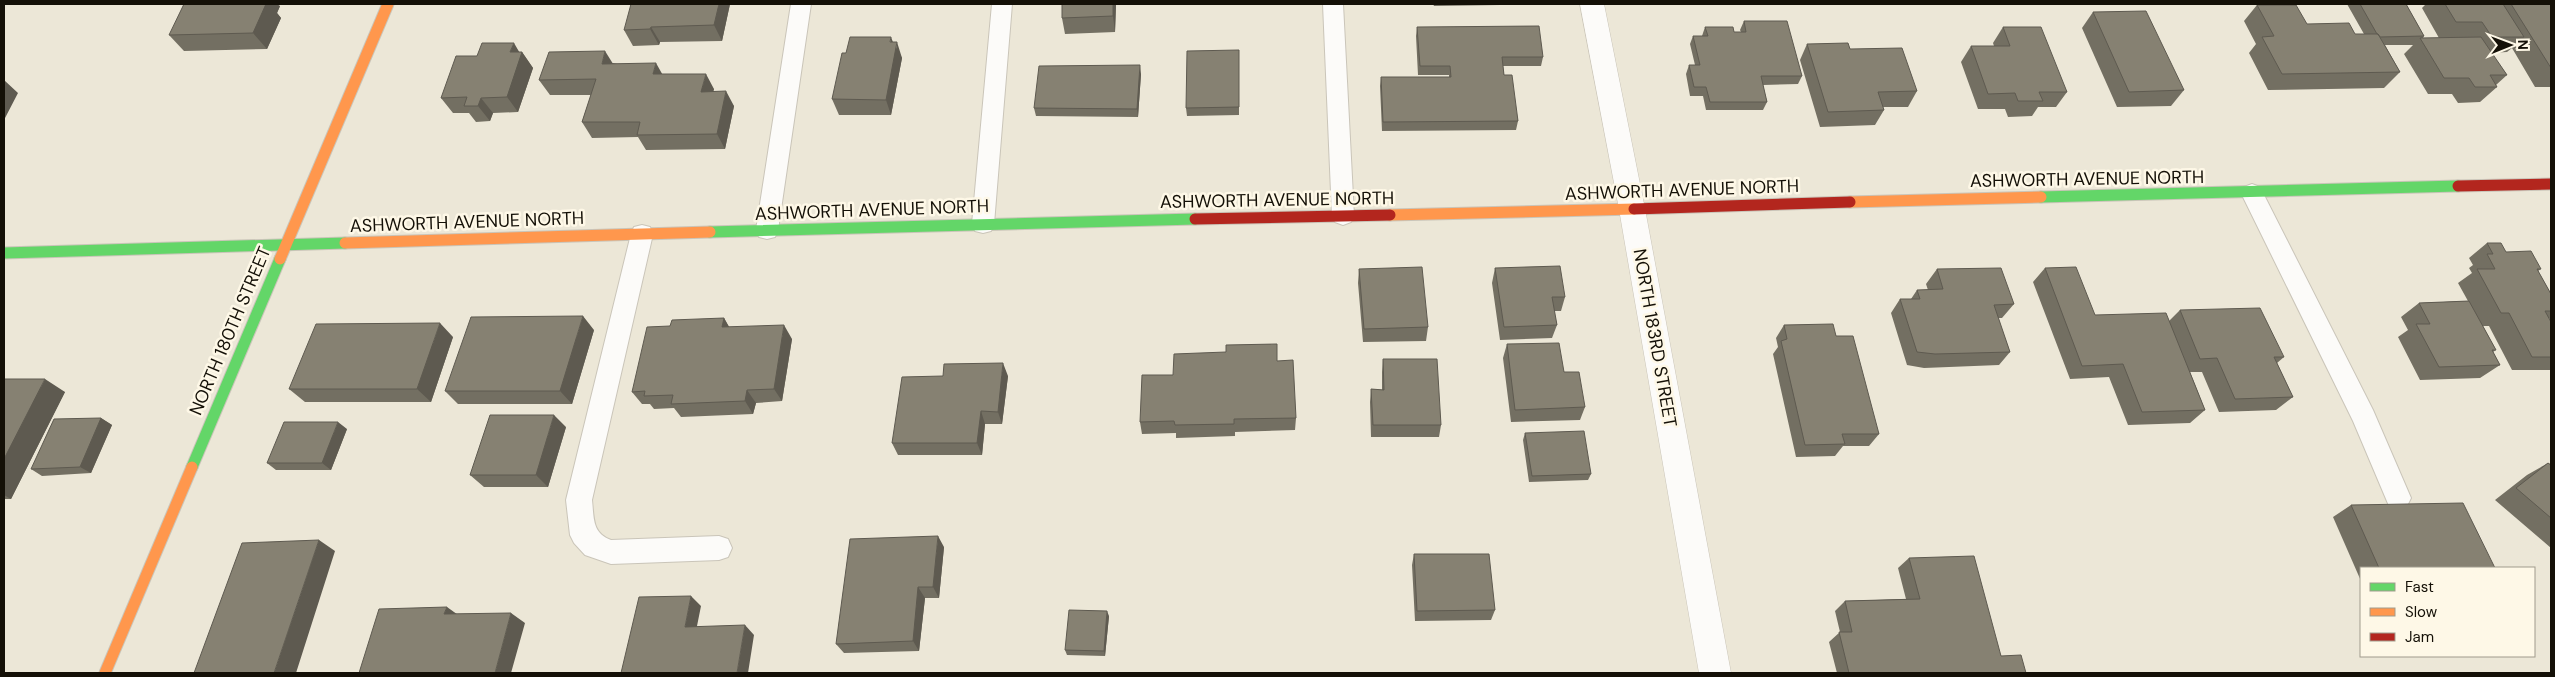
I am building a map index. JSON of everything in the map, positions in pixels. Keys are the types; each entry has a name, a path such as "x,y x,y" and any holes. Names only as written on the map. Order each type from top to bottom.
{"street":[{"name":"NORTH 180TH STREET","path":"105,673 388,4"},
{"name":"NORTH 183RD STREET","path":"1592,4 1632,210 1715,673"},
{"name":"ASHWORTH AVENUE NORTH","path":"4,253 983,224 1632,210 1994,198 2551,184"}],"lane":[{"path":"767,230 801,4"},
{"path":"983,224 1002,4"},
{"path":"1333,4 1343,216"},
{"path":"2252,193 2364,418 2398,498"},
{"path":"642,234 579,500 583,535 594,546 611,552 719,548"}],"building":[{"path":"184,4 266,4 253,33 169,35"},
{"path":"631,4 719,4 714,25 624,30"},
{"path":"1062,4 1113,4 1113,16 1062,18"},
{"path":"2360,4 2406,4 2424,36 2380,37"},
{"path":"2445,4 2503,4 2524,37 2492,37 2482,22 2456,22"},
{"path":"2511,4 2551,4 2551,68"},
{"path":"2257,5 2296,5 2307,24 2349,23 2355,34 2378,34 2400,72 2282,74 2262,37 2274,36"},
{"path":"2146,11 2184,90 2129,92 2093,12"},
{"path":"1744,21 1787,21 1802,76 1761,76 1767,102 1710,102 1706,87 1694,87 1689,65 1700,65 1693,36 1708,36 1705,27 1733,27 1734,32 1746,32"},
{"path":"1539,26 1543,57 1502,57 1504,75 1512,75 1518,121 1383,122 1381,77 1451,77 1450,66 1420,66 1417,27"},
{"path":"2003,27 2041,27 2067,92 2039,92 2043,101 2018,101 2015,93 1988,94 1971,46 2010,46"},
{"path":"850,37 891,37 890,42 897,42 886,100 832,99 842,53 846,53"},
{"path":"2481,37 2507,75 2490,75 2497,87 2475,87 2469,78 2444,78 2420,38"},
{"path":"482,43 514,43 510,52 522,52 507,97 481,98 478,106 464,106 467,97 441,98 456,56 477,56"},
{"path":"1848,43 1850,49 1902,48 1917,91 1878,92 1884,110 1828,112 1807,44"},
{"path":"1239,50 1239,107 1186,108 1187,51"},
{"path":"605,51 602,64 656,63 653,74 706,74 701,92 726,91 717,134 637,135 640,122 582,122 596,79 539,80 549,52"},
{"path":"1140,65 1137,109 1034,108 1039,66"},
{"path":"2487,243 2501,243 2506,252 2531,251 2541,269 2537,269 2551,294 2551,311 2545,311 2551,322 2551,357 2532,357 2509,313 2501,313 2477,269 2495,269 2487,254 2493,254"},
{"path":"1560,266 1565,297 1552,297 1557,325 1504,327 1495,268"},
{"path":"1422,267 1428,327 1364,329 1359,269"},
{"path":"2076,267 2095,315 2166,313 2205,410 2142,412 2123,364 2082,366 2045,268"},
{"path":"2001,268 2014,304 1994,305 2010,352 1935,354 1917,352 1900,299 1920,299 1917,290 1943,289 1937,269"},
{"path":"2469,301 2496,350 2492,350 2500,365 2439,367 2416,324 2430,324 2419,303"},
{"path":"2260,308 2284,357 2274,357 2293,397 2235,399 2217,358 2200,359 2180,310"},
{"path":"583,316 560,391 445,391 471,317"},
{"path":"724,318 722,327 784,325 774,389 747,390 745,401 671,404 673,395 644,396 645,391 632,392 647,327 670,326 672,320"},
{"path":"440,323 417,389 289,389 316,324"},
{"path":"1833,324 1836,336 1853,336 1879,434 1842,434 1845,444 1805,445 1781,341 1787,339 1784,325"},
{"path":"1559,343 1564,372 1579,372 1585,407 1515,410 1507,344"},
{"path":"1277,344 1277,361 1293,360 1296,418 1234,419 1234,424 1175,425 1174,421 1140,422 1142,375 1173,375 1174,354 1226,352 1226,345"},
{"path":"1383,359 1437,359 1441,425 1373,425 1371,389 1384,390"},
{"path":"1003,363 998,412 981,411 977,443 892,443 902,377 943,376 944,364"},
{"path":"4,379 45,379 4,459"},
{"path":"490,415 554,415 536,475 470,475"},
{"path":"101,418 80,467 31,469 54,419"},
{"path":"284,422 338,422 322,463 267,463"},
{"path":"1584,431 1591,474 1532,476 1525,433"},
{"path":"2548,463 2551,465 2551,518 2516,488"},
{"path":"2463,503 2495,567 2379,567 2351,505"},
{"path":"938,536 933,587 918,587 913,641 836,644 850,539"},
{"path":"319,540 274,673 194,673 242,543"},
{"path":"1414,554 1489,554 1495,610 1417,611"},
{"path":"1974,556 2001,656 2021,655 2026,673 1849,673 1839,632 1852,632 1845,601 1920,599 1909,558"},
{"path":"691,596 685,627 745,625 737,673 621,673 639,597"},
{"path":"447,607 444,614 511,613 495,673 359,673 379,609"},
{"path":"1069,610 1107,611 1104,651 1065,650"}],"traffic: fast":[{"path":"2041,197 2458,186"},
{"path":"710,232 1195,219"},
{"path":"4,253 345,243"},
{"path":"192,467 280,259"}],"traffic: slow":[{"path":"280,259 388,4"},
{"path":"1850,202 2041,197"},
{"path":"1390,215 1634,209"},
{"path":"345,243 710,232"},
{"path":"105,673 192,467"}],"traffic: jam":[{"path":"2458,186 2551,184"},
{"path":"1634,209 1850,202"},
{"path":"1195,219 1390,215"}]}
